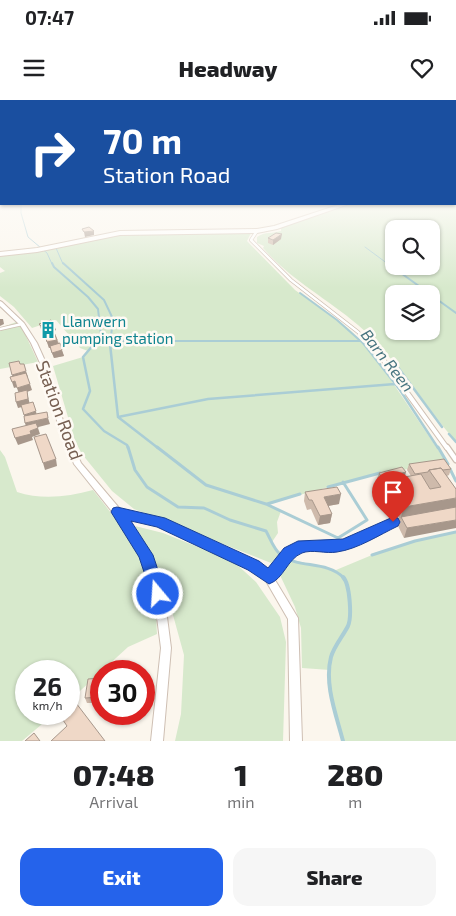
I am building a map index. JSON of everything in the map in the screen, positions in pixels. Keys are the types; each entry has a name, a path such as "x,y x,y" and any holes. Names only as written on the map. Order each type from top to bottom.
{"street":[{"path":"0,254 37,250 120,233 257,231 270,229"},
{"name":"Station Road","path":"0,303 22,324 43,363 61,424 78,464 117,512 146,555 158,594 166,648 157,741"},
{"path":"117,512 160,522 254,566 269,578 293,618 296,741"}],"lane":[{"path":"257,231 251,240 276,267 358,332 382,358 456,460"},
{"path":"0,329 22,324"},
{"path":"269,578 289,552 304,546 335,547 393,522 412,520"}],"green space":[{"path":"281,229 385,229 385,275 440,275 440,229 456,229 456,442 397,366 372,338 346,315 285,270 263,248 264,246 257,243 257,237 260,235 281,231"},
{"path":"251,233 247,241 295,290 349,329 361,341 380,364 447,463 376,474 267,504 281,511 277,522 278,533 272,542 279,554 271,563 134,509 112,491 82,454 75,441 53,366 83,357 88,351 80,348 56,320 32,328 14,307 0,296 0,273 5,271 0,267 0,256 112,235"},
{"path":"19,321 38,362 0,369 0,328"},
{"path":"0,450 5,457 17,492 55,497 93,490 120,525 143,564 154,592 157,634 128,647 114,660 90,660 90,682 80,691 80,660 15,660 15,725 41,725 22,741 0,741"},
{"path":"135,526 163,533 233,561 256,582 280,617 286,642 283,741 175,741 181,714 184,655 162,575"},
{"path":"456,532 456,741 343,741 329,686 330,670 302,668 301,628 295,607 279,573 288,559 336,570 372,555 415,541"}],"building":[{"path":"82,229 91,229 94,231 84,232"},
{"path":"276,233 282,234 273,240 268,238"},
{"path":"51,320 54,325 43,328 39,324"},
{"path":"53,330 57,340 47,342 44,333"},
{"path":"60,343 62,350 52,353 50,346"},
{"path":"19,361 20,364 24,364 26,371 12,375 9,363"},
{"path":"26,373 30,384 17,388 15,381 12,382 10,377"},
{"path":"27,390 28,399 16,402 15,393"},
{"path":"33,402 36,411 24,415 21,405"},
{"path":"47,412 48,418 25,423 24,416"},
{"path":"36,423 38,428 30,431 31,434 15,438 12,429"},
{"path":"46,434 56,459 43,463 34,437"},
{"path":"444,459 451,469 443,470 441,468 415,474 409,464"},
{"path":"402,467 406,472 382,478 379,473"},
{"path":"441,468 456,489 456,498 404,507 388,480 421,474 430,489 441,487 429,470"},
{"path":"337,487 341,494 324,497 332,514 320,516 312,500 309,500 305,492"},
{"path":"456,507 456,520 407,528 401,517"},
{"path":"88,679 90,679 90,698 85,698"},
{"path":"80,708 90,721 90,725 93,725 105,741 51,741 67,726 80,725"},
{"path":"34,733 40,741 25,741"}],"waterway":[{"path":"26,229 28,237 47,253 52,264"},
{"path":"365,247 385,262"},
{"path":"56,248 63,264"},
{"path":"52,263 98,309 101,335 92,345"},
{"path":"63,263 104,300 113,319 110,341"},
{"path":"404,275 418,285"},
{"name":"Barn Reen","path":"300,293 337,320 361,341"},
{"path":"440,301 456,313"},
{"path":"110,341 361,341"},
{"name":"Barn Reen","path":"361,341 364,344"},
{"path":"94,344 83,357 90,391 83,409 104,431 127,445 128,448"},
{"name":"Barn Reen","path":"364,344 400,390 438,448"},
{"path":"110,345 118,417"},
{"path":"397,366 442,427"},
{"path":"118,417 208,399 395,384"},
{"path":"118,417 158,448"},
{"path":"449,434 456,442"},
{"path":"128,447 135,470 147,487 178,507 204,508 230,520 266,531 274,547 281,555 296,562 329,569 343,577"},
{"path":"157,447 206,485 266,504 338,538 367,520 344,483"},
{"name":"Barn Reen","path":"438,447 448,464"},
{"name":"Barn Reen","path":"450,469 456,481"},
{"path":"344,483 380,473"},
{"path":"328,487 344,483"},
{"path":"267,504 300,494"},
{"path":"372,555 415,541 456,532"},
{"path":"343,577 349,593 349,622 332,653 329,667 332,699 343,741"}],"place":[{"name":"Llanwern pumping station","path":"48,330"}],"route":[{"path":"158,594 146,555 117,512 160,522 254,566 269,578 289,552 304,546 335,547 362,538 393,522"}]}
